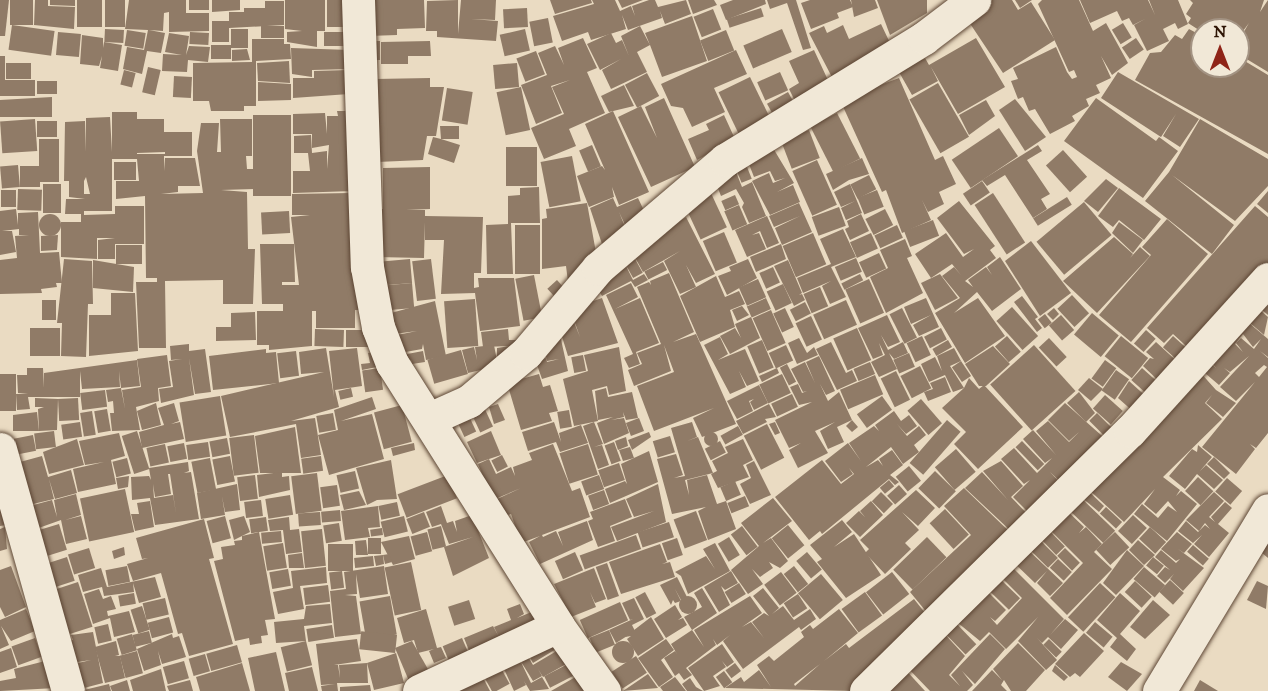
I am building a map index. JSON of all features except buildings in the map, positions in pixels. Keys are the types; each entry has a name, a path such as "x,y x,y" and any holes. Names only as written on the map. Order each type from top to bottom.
{"street":[{"path":"358,0 369,277 378,327 392,363 558,626 604,691"},
{"path":"429,419 469,401 526,353 598,268 725,160 924,38 974,0"},
{"path":"866,691 1130,431 1268,279"},
{"path":"0,449 68,691"},
{"path":"1159,691 1268,510"},
{"path":"419,691 558,626"}]}
